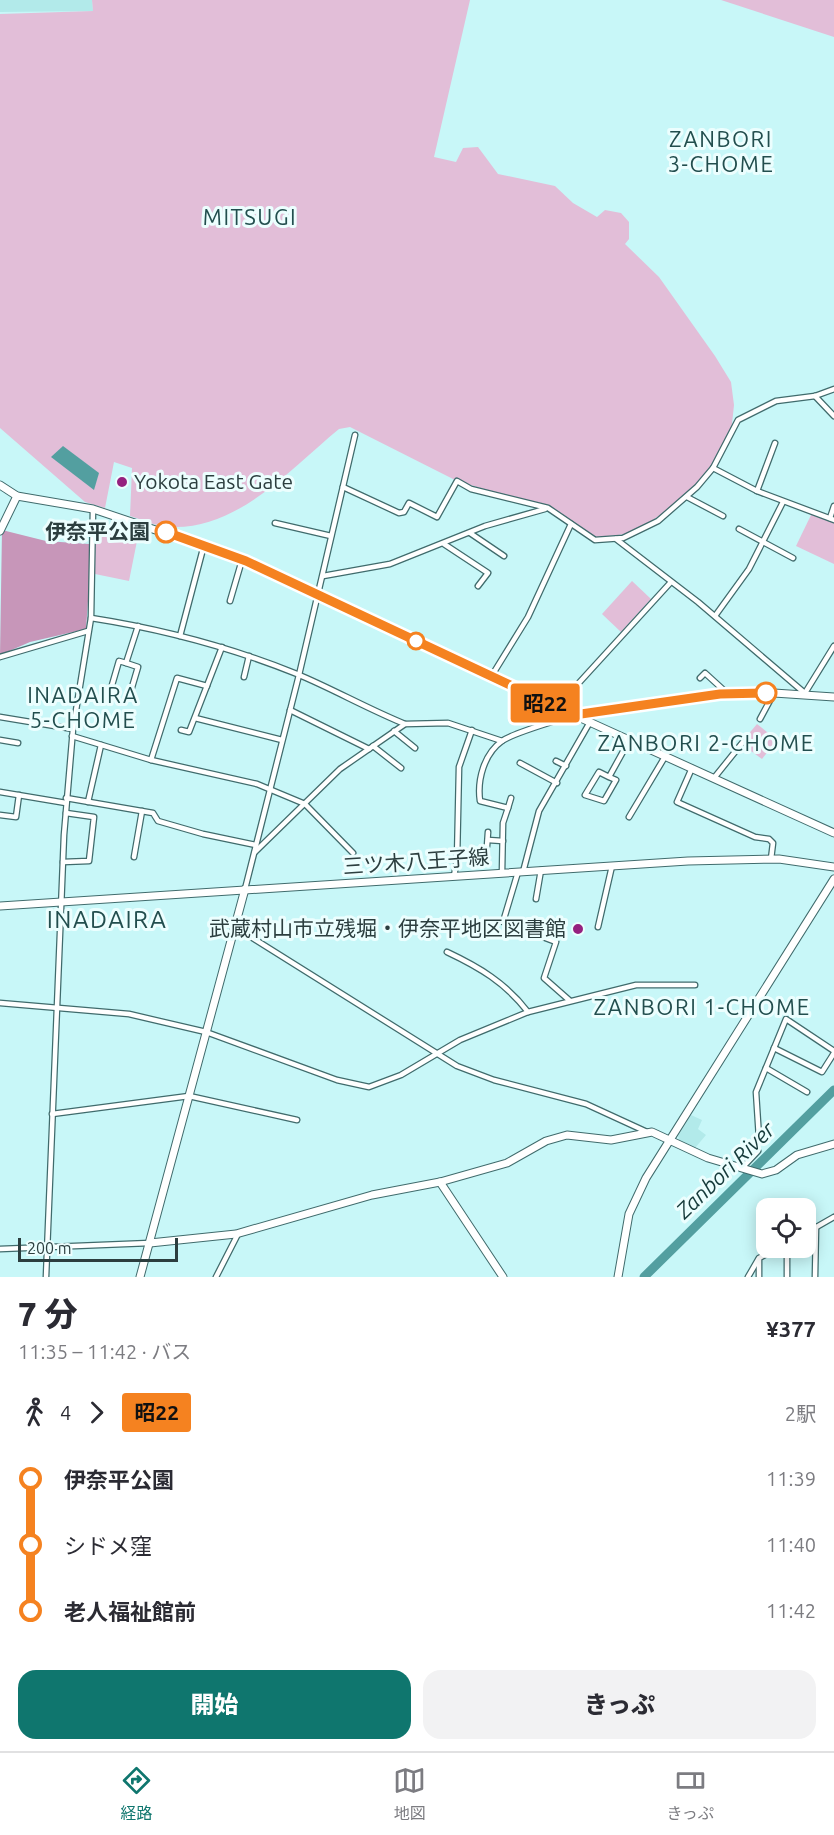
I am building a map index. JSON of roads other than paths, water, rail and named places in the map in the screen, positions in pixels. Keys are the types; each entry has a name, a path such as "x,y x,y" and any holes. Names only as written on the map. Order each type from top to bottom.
{"street":[{"path":"342,487 399,513 404,512 409,503 437,517 457,481 471,489 548,508 595,540 616,539 658,521 687,497 713,468 738,420 776,400 815,396 834,389"},
{"path":"815,396 834,416"},
{"path":"140,1277 236,927 319,595 355,435"},
{"path":"757,491 775,443"},
{"path":"713,468 757,491 832,519 834,506"},
{"path":"0,485 17,496 93,508 242,560 556,708 666,755 834,833"},
{"path":"0,531 17,496"},
{"path":"687,497 723,516"},
{"path":"715,616 748,569 783,502"},
{"path":"46,1277 60,900 66,801 72,736 91,618 93,508"},
{"path":"323,576 390,564 485,526 548,508"},
{"path":"275,523 331,536"},
{"path":"491,676 528,617 571,524"},
{"path":"739,529 793,558"},
{"path":"470,533 504,556"},
{"path":"616,539 715,616 806,694"},
{"path":"444,544 488,573 478,586"},
{"path":"180,636 204,545"},
{"path":"230,601 242,560"},
{"path":"556,708 671,582"},
{"path":"91,618 180,636 249,656 299,675 405,724 448,723 502,741"},
{"path":"126,663 138,626"},
{"path":"0,657 88,631"},
{"path":"806,694 834,646"},
{"path":"181,730 189,732 222,647"},
{"path":"244,677 249,656"},
{"path":"110,692 119,661 138,667 130,694"},
{"path":"700,678 705,673 728,694"},
{"path":"152,760 177,678 207,686"},
{"path":"760,719 774,693"},
{"path":"508,808 480,801 478,784 486,763 502,741 574,715 728,694 774,693 834,697"},
{"path":"290,710 371,748 401,768"},
{"path":"0,717 73,729"},
{"path":"195,718 282,740"},
{"path":"569,1000 544,978 555,942 503,922 539,811 590,722"},
{"path":"253,854 340,769 405,724"},
{"path":"454,876 457,861 459,767 472,730"},
{"path":"394,731 414,748"},
{"path":"72,736 152,760 257,784 305,804 353,853"},
{"path":"609,777 630,739"},
{"path":"0,740 18,743"},
{"path":"714,778 743,742"},
{"path":"88,802 101,745"},
{"path":"629,817 666,755"},
{"path":"556,761 566,766"},
{"path":"520,763 557,783"},
{"path":"692,768 677,802 755,837 769,839 773,843 771,859"},
{"path":"599,772 609,777 616,780 604,801 585,795 599,772"},
{"path":"0,792 88,802 153,813 158,821 180,828 255,845"},
{"path":"0,815 16,817 19,795"},
{"path":"502,873 503,823 511,798"},
{"path":"134,857 142,811"},
{"path":"63,861 89,861 94,817 66,813"},
{"path":"488,832 488,843 503,841"},
{"name":"三ツ木八王子線","path":"0,906 60,900 612,866 771,859 834,867"},
{"path":"598,927 612,866"},
{"path":"536,899 541,870"},
{"path":"618,1277 625,1216 669,1140 834,879"},
{"path":"236,927 436,1055 494,1080 586,1104 708,1158 760,1174 776,1170 796,1155 834,1144"},
{"path":"447,952 478,967 513,993 528,1011"},
{"path":"0,1003 129,1014 206,1032 337,1080 369,1087 401,1076 460,1040 528,1011 636,985 695,985"},
{"path":"759,1138 756,1096 766,1068 774,1048 786,1019 834,1052 822,1072 774,1048"},
{"path":"766,1068 807,1092"},
{"path":"52,1114 189,1096 297,1120"},
{"path":"0,1249 150,1243 238,1234 372,1195 440,1182 507,1163 557,1137 570,1134 611,1140 647,1132"},
{"path":"742,1168 758,1151"},
{"path":"440,1182 503,1277"},
{"path":"816,1227 834,1217"},
{"path":"216,1277 238,1234"},
{"path":"748,1277 759,1258"},
{"path":"759,1258 759,1277"},
{"path":"787,1258 787,1277"},
{"path":"815,1258 815,1277"}],"waterway":[{"name":"Zanbori River","path":"644,1277 834,1090"}],"place":[{"name":"Yokota East Gate","path":"122,482"},
{"name":"伊奈平公園","path":"166,532"},
{"name":"武蔵村山市立残堀・伊奈平地区図書館","path":"578,929"}],"district":[{"name":"ZANBORI 3-CHOME","path":"721,152"},
{"name":"MITSUGI","path":"250,217"},
{"name":"INADAIRA 5-CHOME","path":"83,708"},
{"name":"ZANBORI 2-CHOME","path":"706,743"},
{"name":"INADAIRA","path":"107,920"},
{"name":"ZANBORI 1-CHOME","path":"702,1007"}]}
